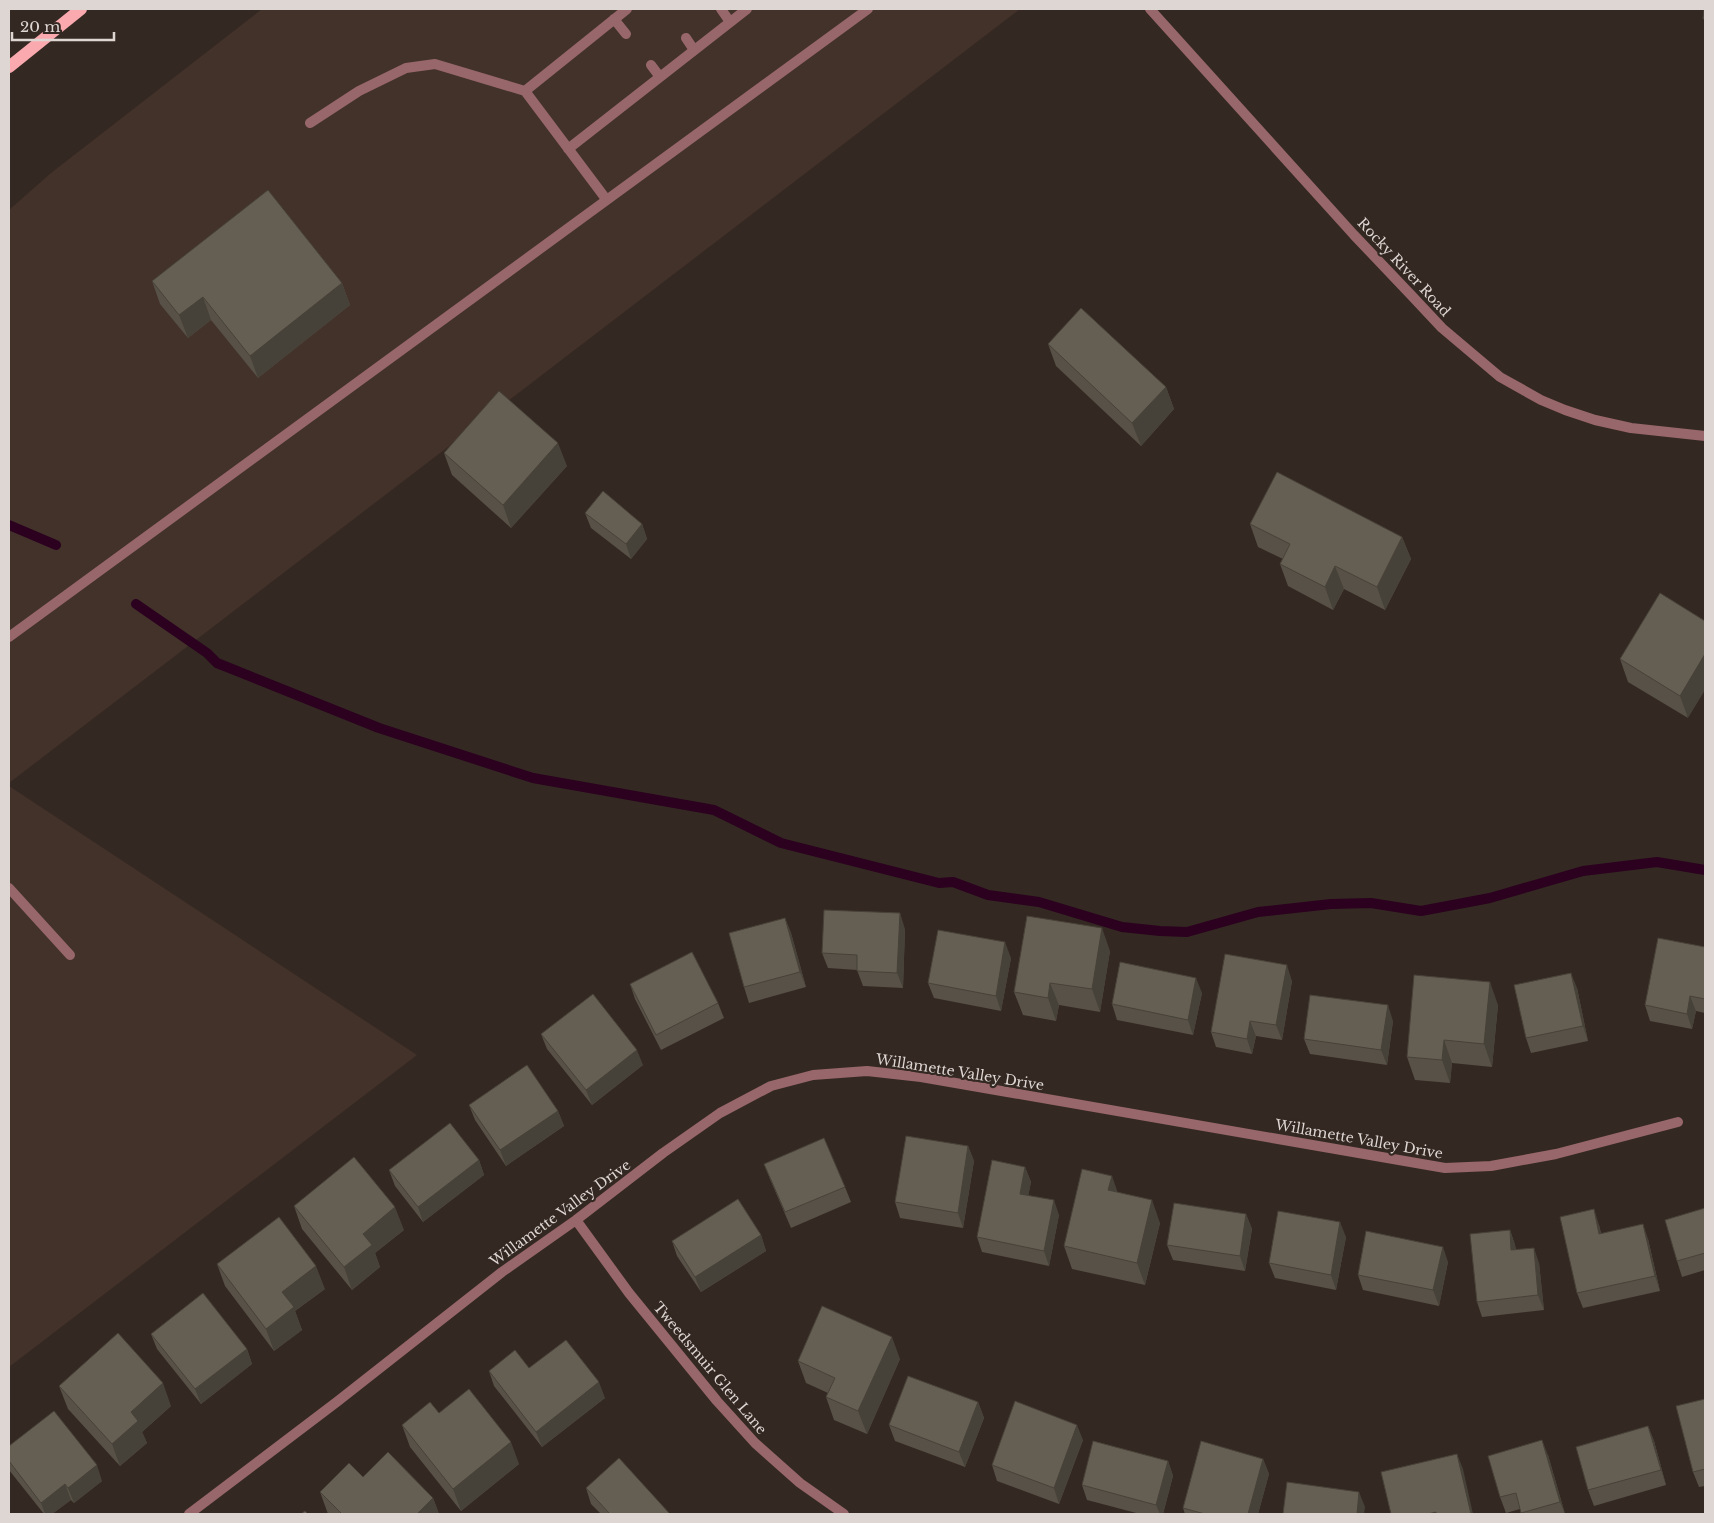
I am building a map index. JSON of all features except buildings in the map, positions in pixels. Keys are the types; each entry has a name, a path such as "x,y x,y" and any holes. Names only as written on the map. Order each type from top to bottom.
{"main road":[{"path":"9,67 81,9"}],"street":[{"path":"526,91 627,9"},
{"path":"721,9 730,22"},
{"path":"568,149 747,9"},
{"path":"9,637 868,9"},
{"name":"Rocky River Road","path":"1150,9 1347,227 1442,328 1500,377 1541,400 1594,420 1631,428 1705,436"},
{"path":"614,19 626,34"},
{"path":"686,38 694,50"},
{"path":"310,123 360,91 406,68 435,64 526,91 606,199"},
{"path":"651,65 660,77"},
{"path":"9,888 70,955"},
{"name":"Willamette Valley Drive","path":"189,1514 338,1401 502,1272 576,1220 663,1153 720,1113 771,1086 813,1074 867,1071 922,1077 1445,1168 1491,1166 1538,1157 1678,1122"},
{"name":"Tweedsmuir Glen Lane","path":"576,1220 629,1293 717,1401 755,1443 800,1483 844,1514"}],"shaded area":[{"path":"262,9 1020,9 9,783 9,210 51,173"},
{"path":"9,786 417,1055 9,1367"}],"waterway":[{"path":"9,525 56,545"},
{"path":"136,604 207,653 217,663 379,728 533,778 714,810 781,843 939,883 953,882 988,895 1039,902 1122,927 1187,932 1258,912 1331,904 1371,903 1421,911 1490,898 1583,871 1657,862 1705,870"}]}
